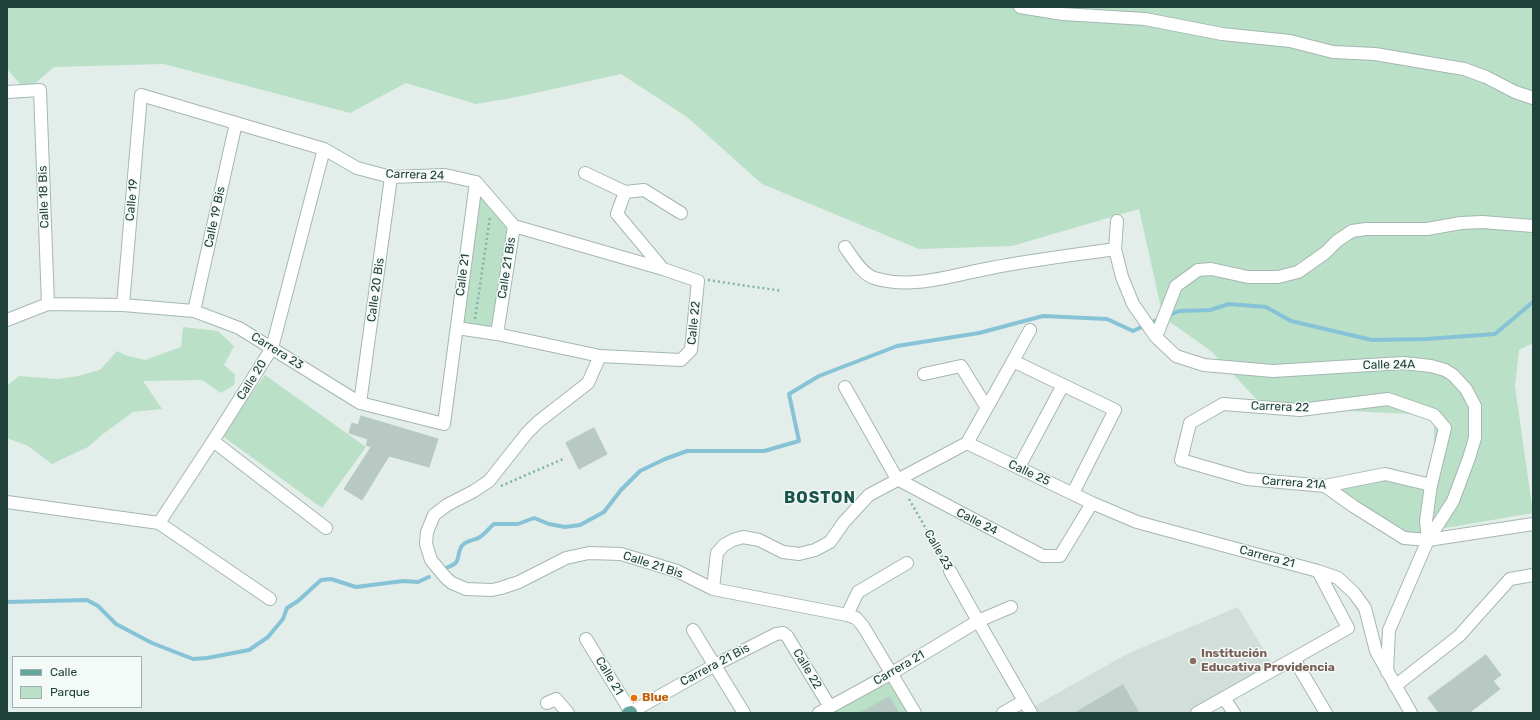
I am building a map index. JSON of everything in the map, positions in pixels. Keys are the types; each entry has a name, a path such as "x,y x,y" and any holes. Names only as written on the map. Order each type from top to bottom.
{"street":[{"path":"1020,7 1063,14 1145,19 1222,34 1290,41 1333,52 1375,54 1464,68 1486,77 1515,92 1533,98"},
{"name":"Calle 18 Bis","path":"7,92 40,90 48,304"},
{"name":"Carrera 24","path":"141,95 324,150 357,168 391,176 445,176 476,182"},
{"name":"Calle 19","path":"123,305 141,95"},
{"name":"Calle 19 Bis","path":"194,311 236,123"},
{"name":"Calle 20","path":"159,523 272,348 324,150"},
{"path":"585,173 624,192 644,190 681,213"},
{"name":"Calle 20 Bis","path":"360,403 391,176"},
{"path":"476,182 514,226 698,281"},
{"name":"Calle 21","path":"456,328 476,182"},
{"path":"624,192 617,214 662,269"},
{"name":"Calle 24A","path":"1117,221 1115,249 1122,277 1133,304 1156,337 1176,356 1204,365 1274,371 1403,363 1431,366 1445,370 1453,375 1466,389 1475,406 1475,438 1470,458 1453,501 1428,540 1389,630 1387,672"},
{"path":"1156,337 1176,286 1198,270 1211,269 1248,277 1278,277 1298,272 1352,231 1366,229 1428,229 1461,223 1482,222 1533,226"},
{"name":"Calle 21 Bis","path":"497,334 514,226"},
{"path":"845,247 863,271 872,278 903,283 928,282 991,268 1115,249"},
{"name":"Calle 22","path":"600,356 680,360 691,350 698,281"},
{"name":"Carrera 23","path":"7,320 48,304 123,305 194,311 239,328 360,403 444,424 456,328"},
{"path":"456,328 497,334 600,356"},
{"path":"713,589 717,553 724,545 743,537 759,540 783,552 799,554 815,550 830,542 844,522 869,495 967,443 1030,330"},
{"name":"Calle 21 Bis","path":"600,356 588,383 538,422 527,433 489,481 474,491 447,505 434,515 427,532 426,544 436,567 452,583 466,589 492,590 519,582 566,558 600,552 621,554 677,571 713,589 847,615"},
{"path":"1013,361 1115,410 1072,493"},
{"path":"924,374 961,366 987,408"},
{"path":"1019,468 1063,385"},
{"path":"845,387 897,479"},
{"name":"Carrera 22","path":"1181,460 1190,423 1223,404 1300,410 1388,399 1434,415 1445,428 1430,485"},
{"path":"213,441 326,528"},
{"name":"Calle 25","path":"967,443 1092,503"},
{"name":"Carrera 21A","path":"1181,460 1247,479 1325,486 1384,474 1430,485"},
{"name":"Calle 24","path":"897,479 1044,556 1060,556 1092,503"},
{"path":"1428,540 1426,521 1430,485"},
{"path":"1325,486 1353,506 1404,538 1428,540 1533,524"},
{"path":"7,502 159,523 270,599"},
{"name":"Carrera 21","path":"1092,503 1137,522 1318,571 1338,578 1354,592 1365,608 1376,651 1387,672"},
{"path":"908,563 858,592 847,615 856,618 863,626 915,713"},
{"name":"Calle 23","path":"950,571 1031,713"},
{"path":"1197,713 1348,628 1318,571"},
{"path":"1395,686 1459,636 1510,579 1533,575"},
{"name":"Carrera 21","path":"819,713 892,673 978,621 1011,607"},
{"path":"693,630 744,713"},
{"name":"Calle 22","path":"783,633 787,636 830,707"},
{"name":"Carrera 21 Bis","path":"630,713 715,665 776,634 783,633"},
{"name":"Calle 21","path":"586,638 630,713"},
{"path":"1294,658 1326,713"},
{"path":"1387,672 1411,713"},
{"path":"1224,698 1234,713"},
{"path":"547,703 556,699 568,713"},
{"path":"1004,713 1024,701"}],"path":[{"path":"474,330 492,201"},
{"path":"698,281 712,280 782,291"},
{"path":"501,486 563,459"},
{"name":"Calle 23","path":"909,499 950,571"}],"shaded area":[{"name":"Institución Educativa Providencia","path":"1238,607 1275,669 1197,713 1031,713 1029,709 1129,653"}],"green space":[{"path":"7,7 1533,7 1533,343 1519,350 1515,386 1533,513 1434,530 1434,415 1264,407 1211,351 1163,317 1139,209 1012,246 919,249 762,184 687,117 621,74 512,98 476,104 406,83 350,113 164,64 54,67 26,91 7,69"},
{"path":"476,182 514,226 497,334 457,328"},
{"path":"183,327 218,331 234,346 224,365 235,374 234,385 221,393 202,380 143,381 162,409 133,412 88,447 52,464 28,446 7,438 7,386 19,376 58,379 78,376 100,370 117,351 125,355 145,360 181,347"},
{"path":"265,375 366,447 322,508 221,435"},
{"path":"1385,474 1431,485 1428,540 1404,538 1325,486"},
{"path":"892,673 915,713 899,713 889,697 860,713 819,713"}],"building":[{"path":"361,416 438,439 429,467 389,456 362,500 344,489 371,447 366,445 368,439 349,433 352,423 358,425"},
{"path":"594,428 607,454 579,469 566,443"},
{"path":"1486,655 1501,675 1493,681 1500,689 1469,713 1439,713 1428,698"},
{"path":"1123,685 1139,713 1075,713"},
{"path":"889,697 899,713 860,713"}],"waterway":[{"path":"1167,316 1179,311 1210,310 1229,304 1266,307 1291,321 1372,340 1426,339 1495,334 1533,302"},
{"path":"446,568 457,562 459,551 463,545 480,537 494,524 518,524 534,518 549,524 565,527 580,525 604,512 621,490 640,471 665,459 687,451 764,451 799,441 789,394 819,376 897,346 979,333 1043,316 1107,319 1133,331 1159,319"},
{"path":"7,602 87,600 98,606 116,624 152,643 193,659 207,658 249,650 268,637 283,619 287,608 298,601 321,580 331,579 356,587 403,581 418,582 429,577"}],"place":[{"name":"Institución Educativa Providencia","path":"1193,661"},
{"name":"Blue","path":"634,698"}],"district":[{"name":"BOSTON","path":"820,498"}]}
